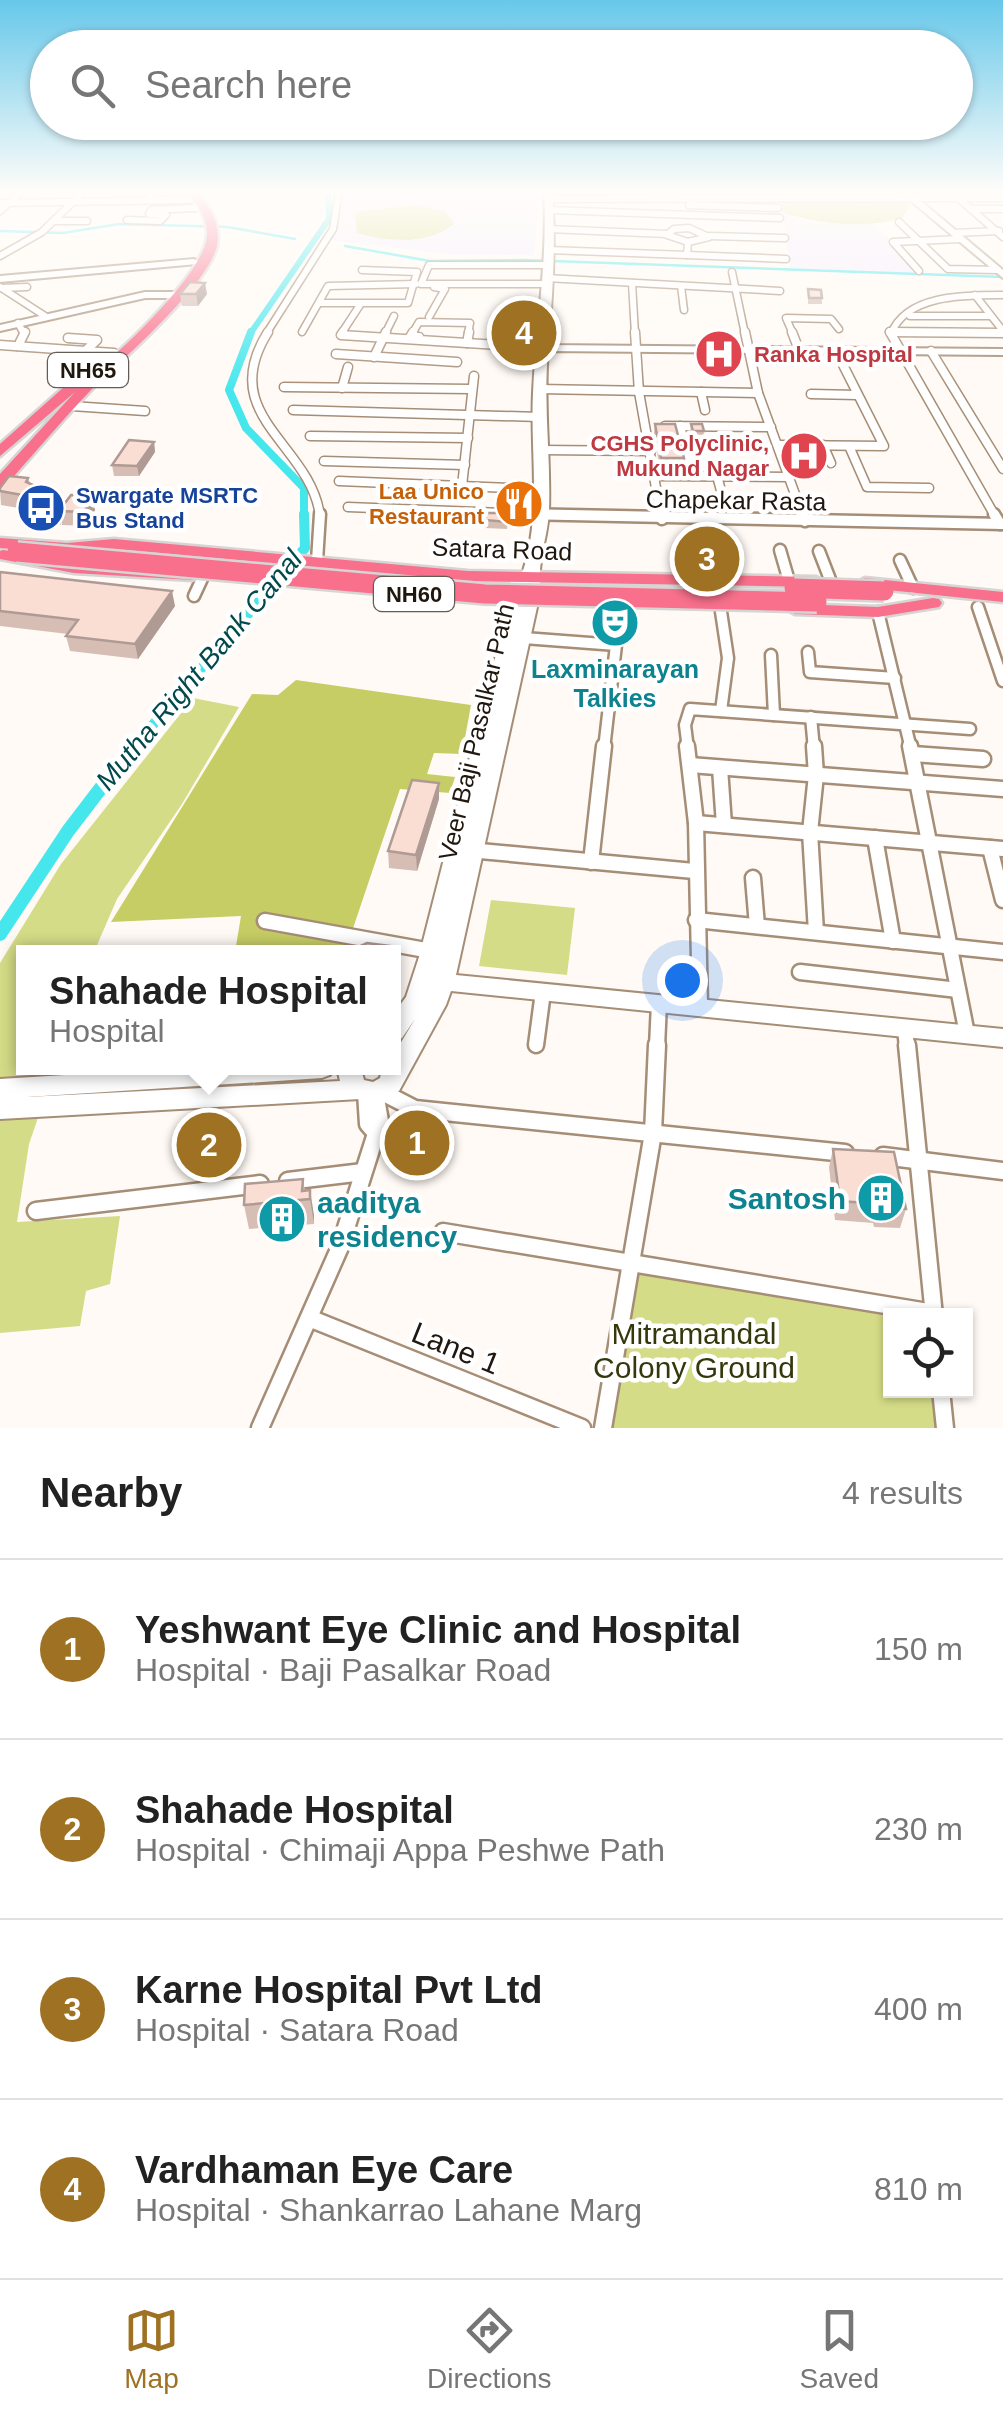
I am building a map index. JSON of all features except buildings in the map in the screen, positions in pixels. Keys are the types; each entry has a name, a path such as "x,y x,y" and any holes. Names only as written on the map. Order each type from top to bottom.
{"highway":[{"name":"NH65","path":"0,452 68,386 105,361 173,295 196,258"},
{"name":"NH65","path":"0,483 207,258"},
{"path":"0,468 52,408 105,361"},
{"path":"0,468 88,386"},
{"name":"Satara Road","path":"4,549 114,544 527,577 831,582 913,588 936,597 1003,610"},
{"path":"82,547 475,584 595,582 885,602"},
{"name":"Satara Road","path":"4,549 36,565 107,573 204,571 298,584 524,601 720,605 885,602"},
{"path":"4,549 485,594 817,602 936,597"},
{"name":"Satara Road","path":"936,597 1003,597"}],"main road":[{"name":"Veer Baji Pasalkar Path","path":"401,1059 435,1005 431,951 466,850 542,516 539,390 550,258"},
{"path":"0,280 194,262"},
{"path":"0,328 145,295 173,295"},
{"path":"544,348 1003,352"},
{"name":"Veer Baji Pasalkar Path","path":"401,1021 432,981 524,638 524,601"},
{"path":"432,981 1003,1038"},
{"path":"0,1109 55,1096 255,1075"},
{"name":"Veer Baji Pasalkar Path","path":"366,1087 392,1084 394,1075"},
{"path":"0,1089 55,1096 366,1087"}],"street":[{"path":"315,561 320,508 251,396 254,358 318,258"},
{"path":"637,258 430,266 420,284 454,284 456,276 502,276 502,284 549,264 569,274 632,283 780,291"},
{"path":"777,258 786,258"},
{"path":"907,258 919,272"},
{"path":"937,258 950,270 1001,272"},
{"path":"319,302 406,305 417,272 362,270"},
{"path":"732,272 758,393 805,521"},
{"path":"302,332 326,287 338,283 445,289 429,316"},
{"path":"632,283 639,392 662,519"},
{"path":"681,286 684,310"},
{"path":"0,288 27,287"},
{"path":"0,288 45,316"},
{"path":"975,295 1003,332"},
{"path":"890,332 906,316 938,301 1003,295"},
{"path":"360,305 341,336 544,348"},
{"path":"374,356 394,316"},
{"path":"906,316 991,316"},
{"path":"799,350 786,318 831,319 840,329"},
{"path":"419,322 472,324 465,344 438,338 410,337 419,322"},
{"path":"438,338 446,322"},
{"path":"18,323 25,332 18,346"},
{"path":"890,332 1003,332"},
{"path":"890,332 897,352 1002,524"},
{"path":"68,338 96,340 86,351"},
{"path":"417,359 423,347 465,344"},
{"path":"0,345 86,351 105,361"},
{"path":"778,445 884,446 836,351"},
{"path":"931,351 1003,469"},
{"path":"336,354 457,362"},
{"path":"342,388 348,367"},
{"path":"462,486 474,376"},
{"path":"284,387 472,390"},
{"path":"539,390 758,393"},
{"path":"700,392 705,410"},
{"path":"810,394 858,395"},
{"path":"72,406 145,412"},
{"path":"292,410 539,414"},
{"path":"646,426 771,427"},
{"path":"680,426 693,476"},
{"path":"310,436 468,438"},
{"path":"823,445 831,463"},
{"path":"849,446 868,487 929,488"},
{"path":"540,450 651,451"},
{"path":"324,461 465,465"},
{"path":"413,484 417,464"},
{"path":"656,476 789,477"},
{"path":"717,476 723,498"},
{"path":"339,481 511,488"},
{"name":"Chapekar Rasta","path":"348,507 542,516 1002,524"},
{"path":"693,549 701,578"},
{"path":"780,550 789,581"},
{"path":"820,551 831,582"},
{"path":"900,560 913,588"},
{"path":"194,596 204,571"},
{"path":"885,602 894,678 919,783 967,1034"},
{"path":"720,605 728,658 721,711"},
{"path":"978,606 1003,682"},
{"path":"524,638 616,645 592,862"},
{"path":"808,652 810,672 894,678"},
{"path":"771,656 774,715"},
{"path":"700,1006 694,871 696,823 685,726 690,709 970,729"},
{"path":"812,717 816,775 810,832 816,932"},
{"path":"913,754 982,759"},
{"path":"690,765 1003,790"},
{"path":"720,768 724,825"},
{"path":"696,823 997,849 1003,900"},
{"path":"876,838 893,941"},
{"path":"466,850 694,871"},
{"path":"753,878 757,926"},
{"path":"696,920 1003,952"},
{"path":"266,921 398,945"},
{"path":"401,946 431,951"},
{"path":"800,972 958,990"},
{"path":"536,1044 543,992"},
{"path":"603,1428 653,1133 659,1002"},
{"path":"905,1028 933,1308"},
{"path":"260,1428 340,1248 376,1132 368,1124 366,1087 415,1108 1003,1171"},
{"path":"36,1211 363,1172"},
{"path":"443,1232 899,1308"},
{"name":"Lane 1","path":"310,1318 582,1428"},
{"path":"943,1398 945,1428"}],"shaded area":[{"path":"789,258 906,258 920,273 790,268"}],"green space":[{"path":"296,680 471,705 462,754 434,753 427,774 455,777 450,793 400,789 347,945 236,945 241,916 111,922 252,694 278,695"},
{"path":"193,698 239,707 182,804 117,899 97,945 16,945 16,1075 53,1075 29,1144 17,1222 120,1216 110,1284 86,1291 80,1326 0,1333 0,963 61,864"},
{"path":"491,900 575,908 567,975 479,966"},
{"name":"Mitramandal Colony Ground","path":"631,1263 893,1308 883,1308 883,1398 942,1398 945,1428 603,1428"}],"waterway":[{"name":"Mutha Right Bank Canal","path":"251,333 302,258"},
{"path":"411,258 1003,277"},
{"name":"Mutha Right Bank Canal","path":"251,333 229,390 246,428 304,488 304,514"},
{"name":"Mutha Right Bank Canal","path":"132,749 305,548 304,514"},
{"name":"Mutha Right Bank Canal","path":"0,934 68,831 133,746"}],"place":[{"name":"Vardhaman Eye Care","path":"524,333"},
{"name":"Ranka Hospital","path":"719,354"},
{"name":"CGHS Polyclinic, Mukund Nagar","path":"804,456"},
{"name":"Laa Unico Restaurant","path":"519,504"},
{"name":"Swargate MSRTC Bus Stand","path":"41,508"},
{"name":"Karne Hospital Pvt Ltd","path":"707,559"},
{"name":"Laxminarayan Talkies","path":"615,623"},
{"name":"Yeshwant Eye Clinic and Hospital","path":"417,1143"},
{"name":"Shahade Hospital","path":"209,1145"},
{"name":"Santosh","path":"881,1198"},
{"name":"aaditya residency","path":"282,1219"}]}
